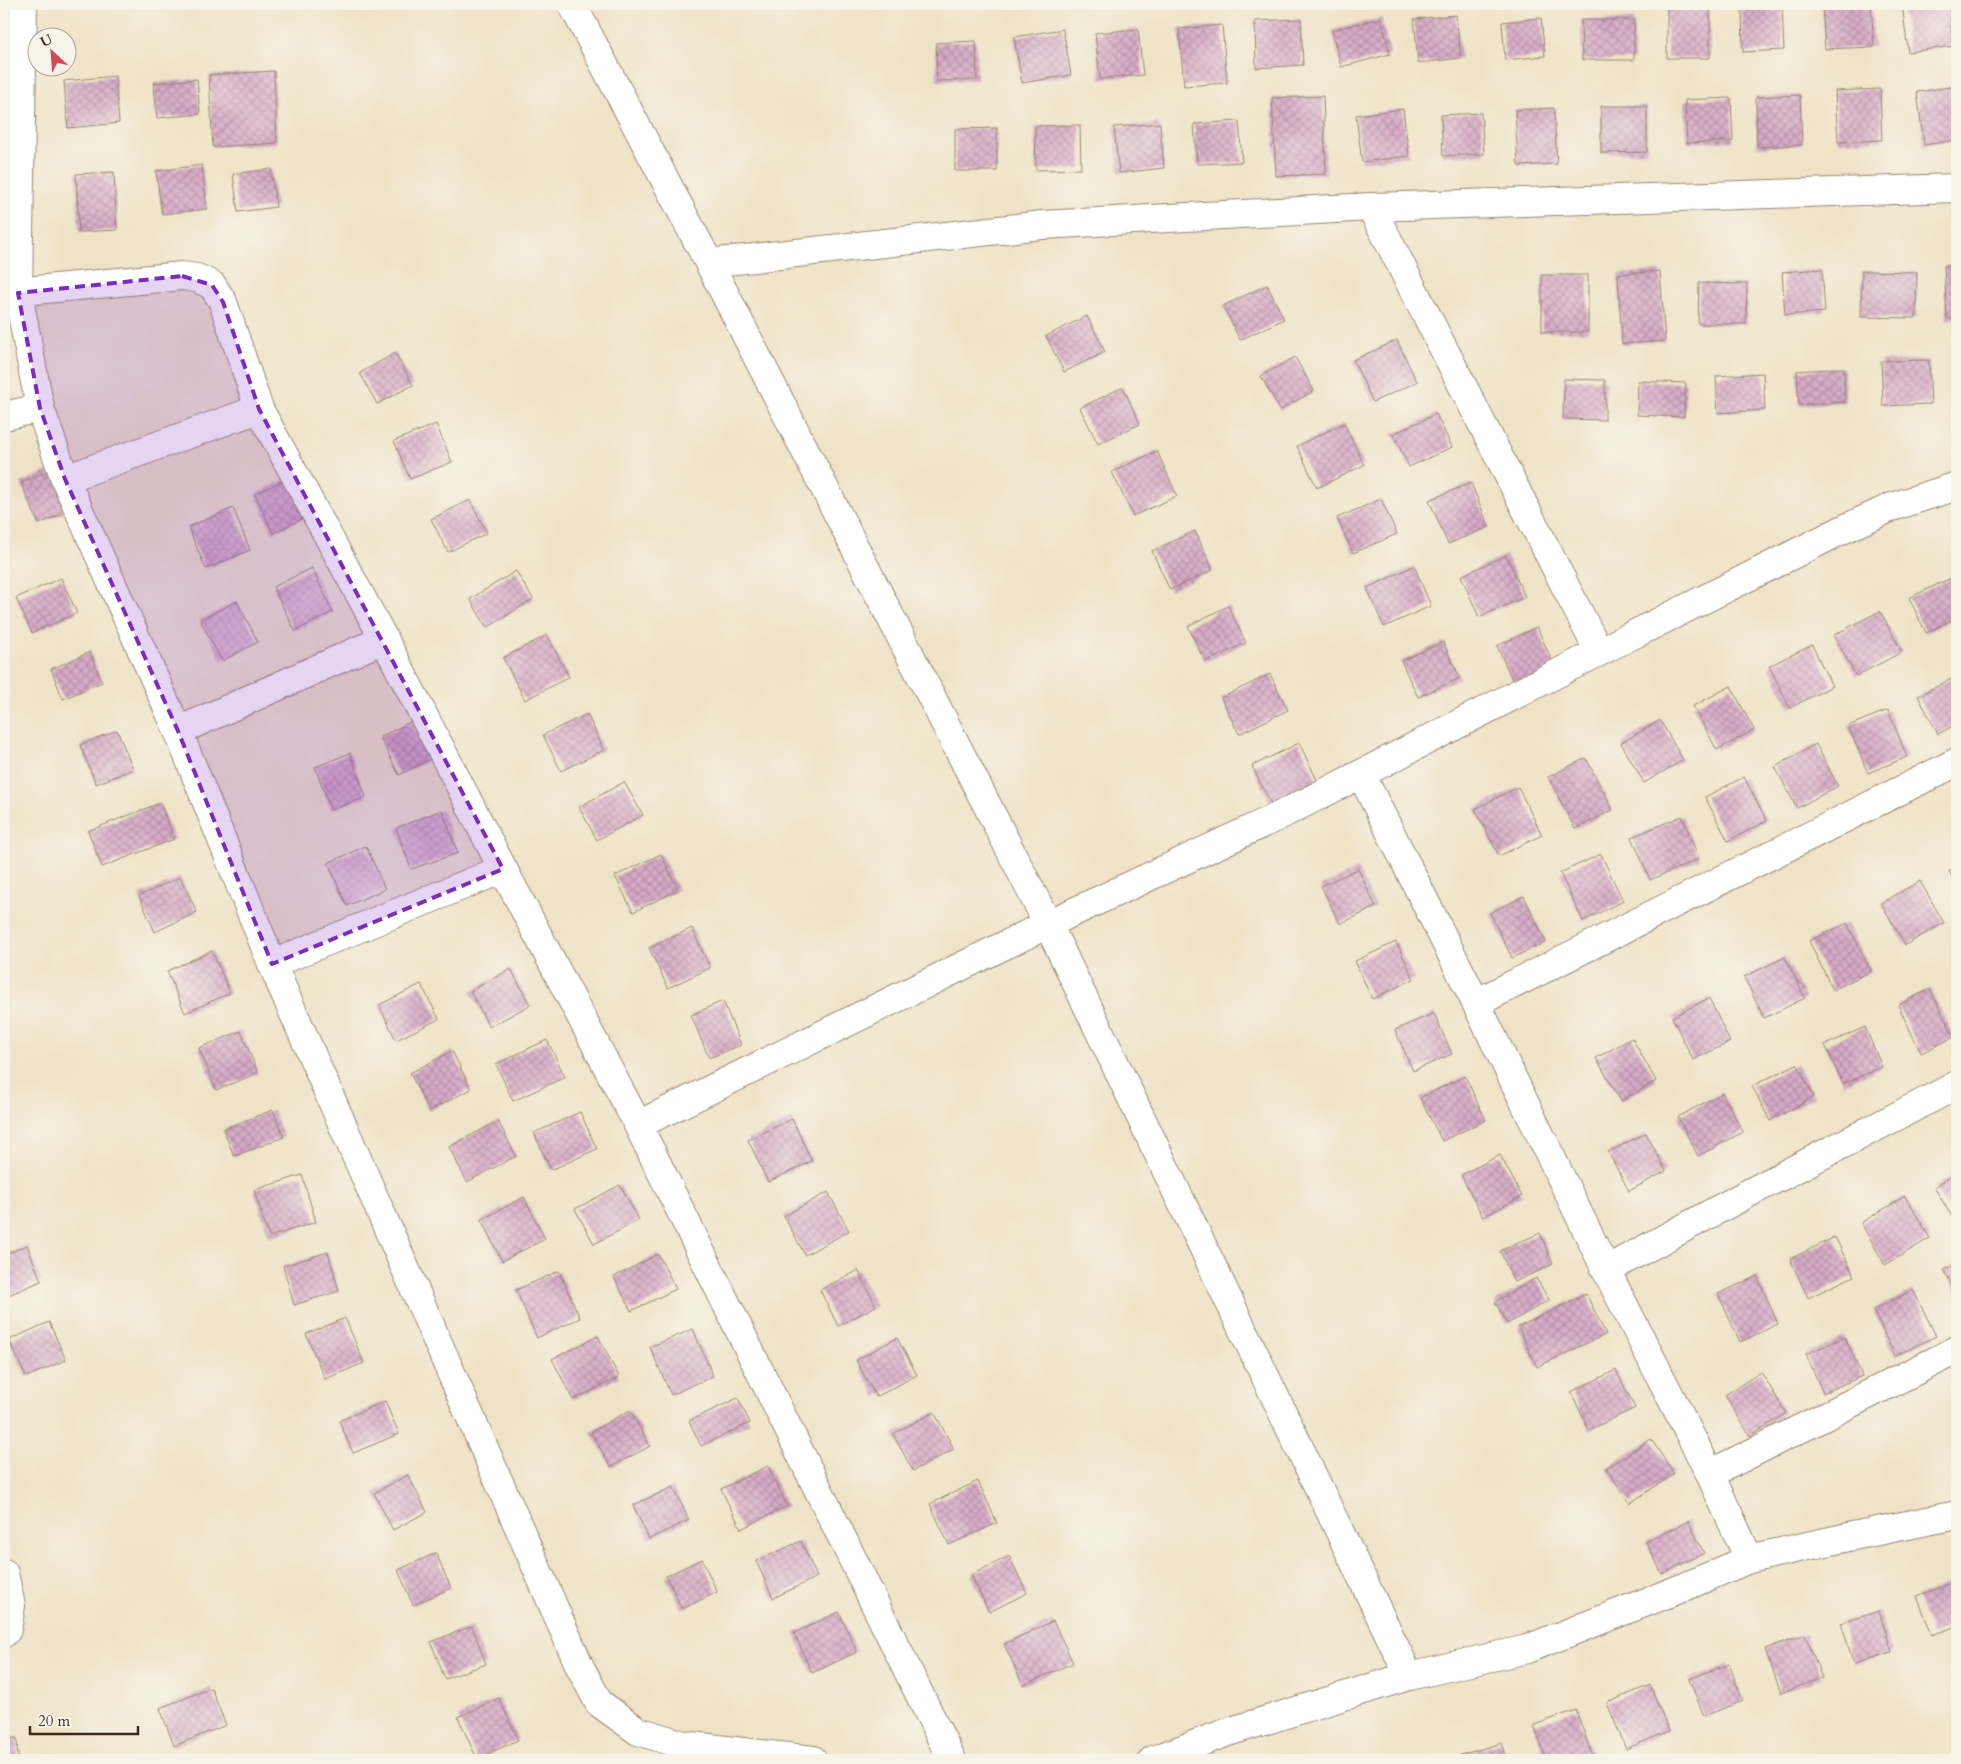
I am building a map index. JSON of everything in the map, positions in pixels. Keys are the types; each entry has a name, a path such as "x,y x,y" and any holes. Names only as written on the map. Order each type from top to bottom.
{"street":[{"path":"23,4 11,293 40,408 65,479 178,731 272,964 580,1667 599,1703 638,1731 684,1745 814,1760"},
{"path":"572,4 709,263 1048,924 1409,1676"},
{"path":"709,263 1042,225 1371,207 1957,188"},
{"path":"1371,207 1599,652"},
{"path":"11,293 182,276 197,278 212,285 223,302 259,409 384,639 503,870 638,1125 952,1760"},
{"path":"4,416 40,408"},
{"path":"65,479 259,409"},
{"path":"638,1125 1048,924 1281,815 1599,652 1884,511 1957,486"},
{"path":"178,731 384,639"},
{"path":"1476,1003 1957,762"},
{"path":"1361,774 1476,1003 1606,1270 1710,1474 1749,1559"},
{"path":"272,964 503,870"},
{"path":"1606,1270 1745,1195 1957,1085"},
{"path":"1710,1474 1957,1350"},
{"path":"1153,1760 1228,1732 1409,1676 1527,1649 1682,1588 1749,1559 1957,1515"},
{"path":"4,1573 11,1606 7,1630 4,1633"}],"highlighted area":[{"path":"182,276 212,285 223,302 259,409 503,869 272,964 178,731 65,479 40,408 18,293"}],"building":[{"path":"1822,4 1871,4 1874,47 1825,49"},
{"path":"1902,4 1949,4 1953,46 1908,52"},
{"path":"1782,7 1784,50 1743,52 1742,8"},
{"path":"1667,8 1710,9 1710,58 1667,58"},
{"path":"1456,15 1461,58 1418,63 1414,19"},
{"path":"1381,18 1390,54 1341,67 1332,30"},
{"path":"1541,18 1545,56 1505,60 1502,22"},
{"path":"1301,19 1303,65 1256,68 1255,21"},
{"path":"1581,20 1634,20 1634,60 1582,60"},
{"path":"1222,25 1227,83 1184,86 1179,29"},
{"path":"1063,29 1071,75 1022,83 1014,37"},
{"path":"1138,29 1143,75 1100,79 1095,33"},
{"path":"976,41 977,80 937,81 936,43"},
{"path":"274,71 277,143 213,147 209,75"},
{"path":"115,76 119,123 68,128 64,81"},
{"path":"197,79 200,114 157,118 154,83"},
{"path":"14,84 15,130 4,130 4,85"},
{"path":"1957,86 1957,140 1924,145 1917,92"},
{"path":"1880,89 1882,140 1838,142 1835,91"},
{"path":"1800,95 1802,145 1757,147 1756,97"},
{"path":"1323,96 1326,174 1276,176 1272,98"},
{"path":"1731,98 1733,141 1687,143 1685,100"},
{"path":"1601,106 1647,106 1647,152 1601,153"},
{"path":"1554,108 1557,164 1518,166 1515,110"},
{"path":"1403,109 1409,156 1362,162 1356,115"},
{"path":"1481,113 1484,154 1443,156 1441,115"},
{"path":"1239,121 1242,162 1197,164 1194,124"},
{"path":"1160,123 1164,168 1119,173 1114,127"},
{"path":"1080,125 1081,169 1036,170 1035,126"},
{"path":"997,128 997,171 955,171 955,129"},
{"path":"202,165 207,209 162,214 156,171"},
{"path":"271,169 276,207 238,212 233,174"},
{"path":"114,172 117,230 79,232 76,174"},
{"path":"15,181 16,217 4,217 4,182"},
{"path":"1957,265 1957,318 1947,319 1944,266"},
{"path":"1822,269 1825,312 1785,315 1782,272"},
{"path":"1660,271 1665,341 1622,344 1618,274"},
{"path":"1862,271 1917,272 1916,318 1861,317"},
{"path":"1542,275 1588,275 1588,332 1542,332"},
{"path":"1699,283 1747,284 1746,324 1698,324"},
{"path":"1267,285 1284,319 1240,340 1223,306"},
{"path":"1087,316 1105,352 1064,372 1046,336"},
{"path":"1397,340 1417,382 1373,402 1353,360"},
{"path":"395,353 413,385 377,404 360,373"},
{"path":"1295,357 1314,391 1280,410 1261,376"},
{"path":"1929,360 1931,404 1883,406 1881,361"},
{"path":"1844,368 1845,402 1799,405 1797,371"},
{"path":"1763,373 1765,410 1718,413 1716,376"},
{"path":"1564,379 1605,380 1605,420 1563,419"},
{"path":"1638,381 1686,383 1684,417 1637,415"},
{"path":"1123,387 1140,424 1098,444 1080,408"},
{"path":"1436,414 1452,447 1409,467 1393,434"},
{"path":"1344,423 1364,465 1317,488 1297,446"},
{"path":"436,424 452,462 410,479 394,441"},
{"path":"1157,451 1177,496 1133,516 1112,472"},
{"path":"52,469 70,510 39,524 21,483"},
{"path":"290,477 308,516 273,533 255,494"},
{"path":"1471,483 1489,527 1448,544 1429,500"},
{"path":"1381,499 1397,534 1353,553 1337,518"},
{"path":"470,500 487,533 448,552 431,519"},
{"path":"233,508 250,550 206,569 188,527"},
{"path":"1195,531 1213,570 1170,590 1152,551"},
{"path":"1506,555 1525,597 1479,617 1461,576"},
{"path":"1414,566 1431,606 1384,627 1367,588"},
{"path":"312,568 333,612 295,631 273,587"},
{"path":"516,571 533,599 487,628 470,599"},
{"path":"1955,576 1957,580 1957,617 1926,633 1909,598"},
{"path":"61,578 77,613 32,633 16,598"},
{"path":"237,601 258,642 222,661 200,620"},
{"path":"1228,606 1246,643 1205,662 1188,626"},
{"path":"1880,611 1902,652 1856,676 1834,635"},
{"path":"1537,627 1556,670 1516,688 1497,646"},
{"path":"547,635 569,677 525,700 503,658"},
{"path":"1443,642 1460,678 1418,697 1401,661"},
{"path":"1812,645 1832,686 1790,708 1769,666"},
{"path":"90,652 102,682 63,699 51,669"},
{"path":"1270,674 1288,710 1239,734 1221,698"},
{"path":"1957,676 1957,724 1938,734 1918,696"},
{"path":"1731,686 1754,730 1717,750 1693,706"},
{"path":"1888,710 1907,757 1868,773 1848,726"},
{"path":"587,714 604,750 561,771 543,735"},
{"path":"1660,720 1683,760 1644,783 1621,743"},
{"path":"412,721 431,759 399,775 380,737"},
{"path":"117,730 133,769 96,784 80,745"},
{"path":"1299,743 1318,782 1271,804 1252,766"},
{"path":"1816,744 1838,786 1797,808 1775,767"},
{"path":"350,753 366,797 331,810 315,767"},
{"path":"1586,758 1613,810 1575,829 1548,777"},
{"path":"1744,777 1767,821 1728,841 1705,797"},
{"path":"624,782 643,815 597,840 579,807"},
{"path":"1518,787 1542,835 1499,856 1475,809"},
{"path":"160,803 174,839 102,867 88,831"},
{"path":"442,810 458,853 411,869 396,828"},
{"path":"1682,816 1699,859 1650,880 1632,837"},
{"path":"366,846 385,889 347,906 328,863"},
{"path":"661,854 678,890 633,912 615,876"},
{"path":"1601,854 1623,901 1583,921 1560,873"},
{"path":"1957,867 1957,887 1949,871"},
{"path":"1358,869 1376,907 1340,924 1321,886"},
{"path":"180,877 197,912 155,932 139,896"},
{"path":"1920,881 1944,923 1905,945 1881,903"},
{"path":"1524,896 1546,942 1512,958 1490,913"},
{"path":"1847,923 1871,971 1833,990 1809,941"},
{"path":"692,928 710,968 668,988 649,948"},
{"path":"1396,942 1414,979 1372,999 1355,961"},
{"path":"212,951 230,993 185,1013 167,971"},
{"path":"1785,957 1805,998 1764,1018 1744,977"},
{"path":"511,969 530,1005 489,1027 470,991"},
{"path":"421,984 439,1019 396,1040 379,1005"},
{"path":"1930,989 1954,1037 1921,1053 1898,1005"},
{"path":"1709,998 1730,1042 1693,1060 1672,1017"},
{"path":"723,1001 741,1045 709,1058 691,1015"},
{"path":"1434,1013 1452,1054 1413,1071 1395,1030"},
{"path":"1865,1027 1882,1067 1843,1084 1825,1045"},
{"path":"241,1031 258,1073 216,1090 199,1048"},
{"path":"1632,1038 1656,1081 1621,1101 1596,1058"},
{"path":"547,1040 565,1077 513,1101 496,1064"},
{"path":"452,1051 471,1089 429,1111 410,1073"},
{"path":"1797,1064 1814,1097 1770,1121 1752,1086"},
{"path":"1465,1076 1486,1120 1442,1141 1420,1098"},
{"path":"1722,1093 1743,1132 1698,1156 1678,1117"},
{"path":"273,1110 284,1137 234,1156 223,1129"},
{"path":"580,1112 597,1149 551,1170 534,1133"},
{"path":"792,1119 812,1161 768,1182 748,1140"},
{"path":"498,1121 516,1156 467,1182 449,1147"},
{"path":"1646,1133 1666,1171 1629,1191 1608,1152"},
{"path":"1500,1155 1522,1196 1483,1217 1461,1175"},
{"path":"1957,1173 1957,1225 1934,1187"},
{"path":"302,1175 316,1222 269,1237 254,1190"},
{"path":"620,1185 639,1220 594,1244 575,1209"},
{"path":"828,1192 849,1231 805,1255 784,1216"},
{"path":"1905,1196 1930,1238 1885,1265 1861,1223"},
{"path":"524,1197 545,1239 502,1261 481,1220"},
{"path":"1540,1233 1553,1264 1514,1282 1500,1251"},
{"path":"1835,1237 1854,1276 1808,1298 1790,1259"},
{"path":"27,1245 41,1281 4,1297 4,1255"},
{"path":"328,1252 339,1291 294,1305 283,1266"},
{"path":"658,1254 676,1289 631,1311 614,1277"},
{"path":"1957,1264 1957,1296 1944,1270"},
{"path":"858,1270 876,1306 838,1326 820,1290"},
{"path":"559,1271 580,1318 537,1338 516,1290"},
{"path":"1757,1276 1778,1324 1740,1342 1718,1294"},
{"path":"1536,1278 1549,1300 1507,1324 1495,1302"},
{"path":"1913,1290 1936,1336 1895,1356 1873,1310"},
{"path":"1586,1294 1606,1334 1537,1367 1518,1327"},
{"path":"345,1318 364,1363 325,1379 306,1334"},
{"path":"49,1322 66,1360 26,1377 9,1340"},
{"path":"693,1329 713,1376 671,1395 650,1347"},
{"path":"598,1336 619,1377 573,1400 552,1359"},
{"path":"1845,1337 1862,1376 1823,1393 1806,1354"},
{"path":"897,1338 917,1375 876,1397 856,1360"},
{"path":"1616,1370 1635,1408 1589,1430 1571,1392"},
{"path":"1761,1372 1786,1413 1750,1436 1725,1395"},
{"path":"738,1398 750,1423 701,1446 689,1421"},
{"path":"385,1401 399,1434 353,1453 339,1421"},
{"path":"630,1410 650,1446 611,1467 591,1432"},
{"path":"934,1412 954,1449 913,1471 893,1434"},
{"path":"1651,1439 1674,1474 1630,1503 1606,1468"},
{"path":"768,1466 787,1506 741,1529 721,1489"},
{"path":"408,1475 427,1512 393,1530 374,1493"},
{"path":"978,1481 997,1523 949,1545 930,1504"},
{"path":"673,1487 689,1520 649,1539 633,1505"},
{"path":"1688,1521 1704,1553 1662,1574 1646,1542"},
{"path":"801,1541 817,1577 773,1598 756,1561"},
{"path":"436,1553 451,1588 413,1605 398,1570"},
{"path":"1009,1556 1027,1593 989,1612 971,1575"},
{"path":"702,1559 717,1592 682,1609 666,1576"},
{"path":"1957,1581 1957,1626 1932,1635 1917,1596"},
{"path":"1879,1611 1892,1652 1854,1664 1841,1623"},
{"path":"839,1612 857,1652 812,1673 794,1633"},
{"path":"1053,1621 1073,1663 1023,1685 1004,1644"},
{"path":"472,1626 486,1664 445,1679 431,1642"},
{"path":"1805,1634 1822,1678 1781,1693 1765,1649"},
{"path":"1729,1664 1743,1701 1704,1716 1689,1679"},
{"path":"1650,1685 1669,1731 1626,1749 1607,1703"},
{"path":"211,1688 226,1725 174,1746 160,1708"},
{"path":"499,1698 518,1740 477,1759 458,1717"},
{"path":"1576,1710 1594,1760 1546,1760 1534,1725"},
{"path":"17,1738 18,1760 4,1760 4,1739"},
{"path":"1502,1743 1507,1760 1461,1760 1460,1755"}]}
